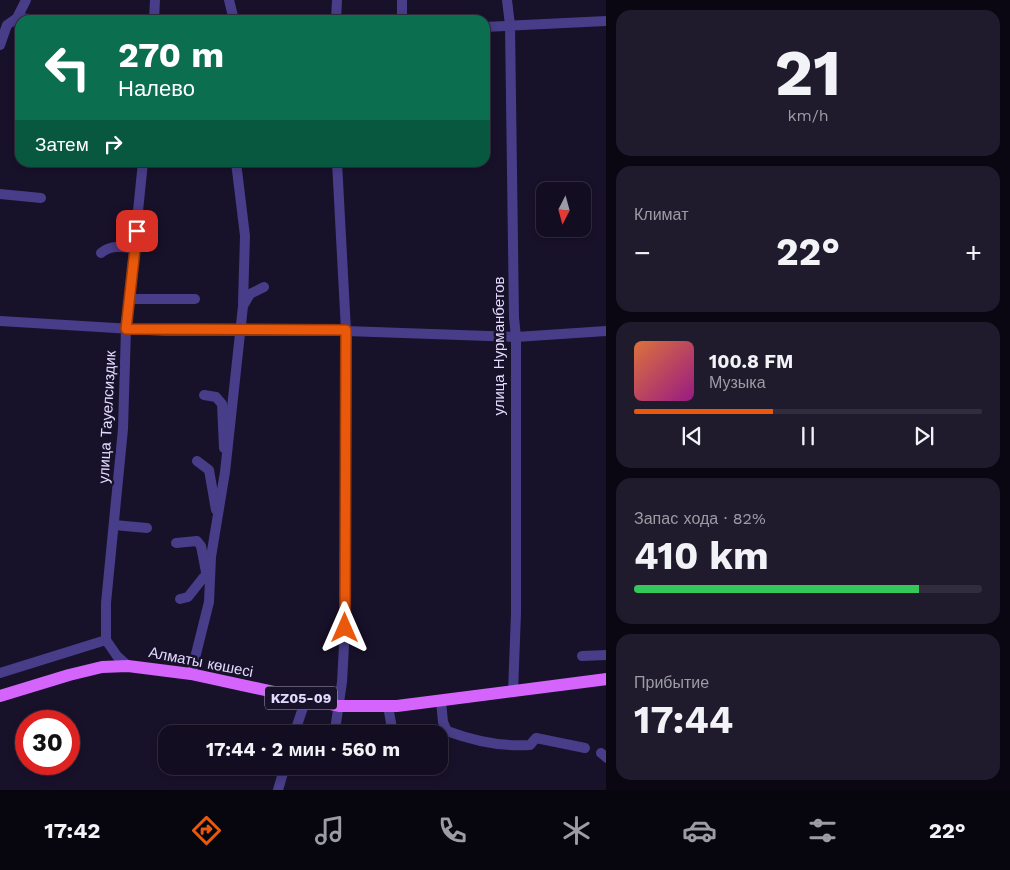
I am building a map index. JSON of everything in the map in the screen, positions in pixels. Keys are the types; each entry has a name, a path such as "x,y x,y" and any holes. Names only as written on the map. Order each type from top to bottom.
{"main road":[{"name":"Алматы көшесі","path":"0,696 102,667 128,666 191,674 339,706 388,706 441,701 606,679"}],"street":[{"path":"18,15 26,0"},
{"path":"154,15 155,0"},
{"path":"229,0 233,15"},
{"path":"336,15 337,0"},
{"path":"402,0 402,15"},
{"name":"улица Нурманбетов","path":"507,0 510,25 514,318 516,337 516,596 513,692"},
{"path":"0,45 7,25 15,19"},
{"path":"490,27 606,21"},
{"name":"улица Тауелсиздик","path":"106,640 106,603 123,429 126,329 136,249 142,167"},
{"path":"191,674 209,602 210,574 240,340 245,236 237,167"},
{"path":"336,725 345,628 346,330 337,167"},
{"path":"0,194 41,198"},
{"path":"101,253 107,248 116,246 136,249"},
{"path":"243,306 250,294 264,287"},
{"path":"130,299 195,299"},
{"path":"0,321 126,329 346,330 516,337 606,331"},
{"path":"204,395 216,397 222,404 221,434 226,458"},
{"path":"196,461 209,470 214,486 216,526"},
{"path":"114,525 147,528"},
{"path":"176,543 197,541 201,546 206,572 210,574"},
{"path":"180,599 188,597 203,578 210,574"},
{"path":"0,673 106,640 128,666"},
{"path":"582,656 606,655"},
{"path":"297,725 306,699"},
{"path":"441,701 443,722 447,731 465,738 514,746 530,744 536,738 584,748"},
{"path":"388,706 391,725"},
{"path":"278,790 282,775"}],"route":[{"path":"137,231 126,329 165,331 346,330 345,628"}]}
